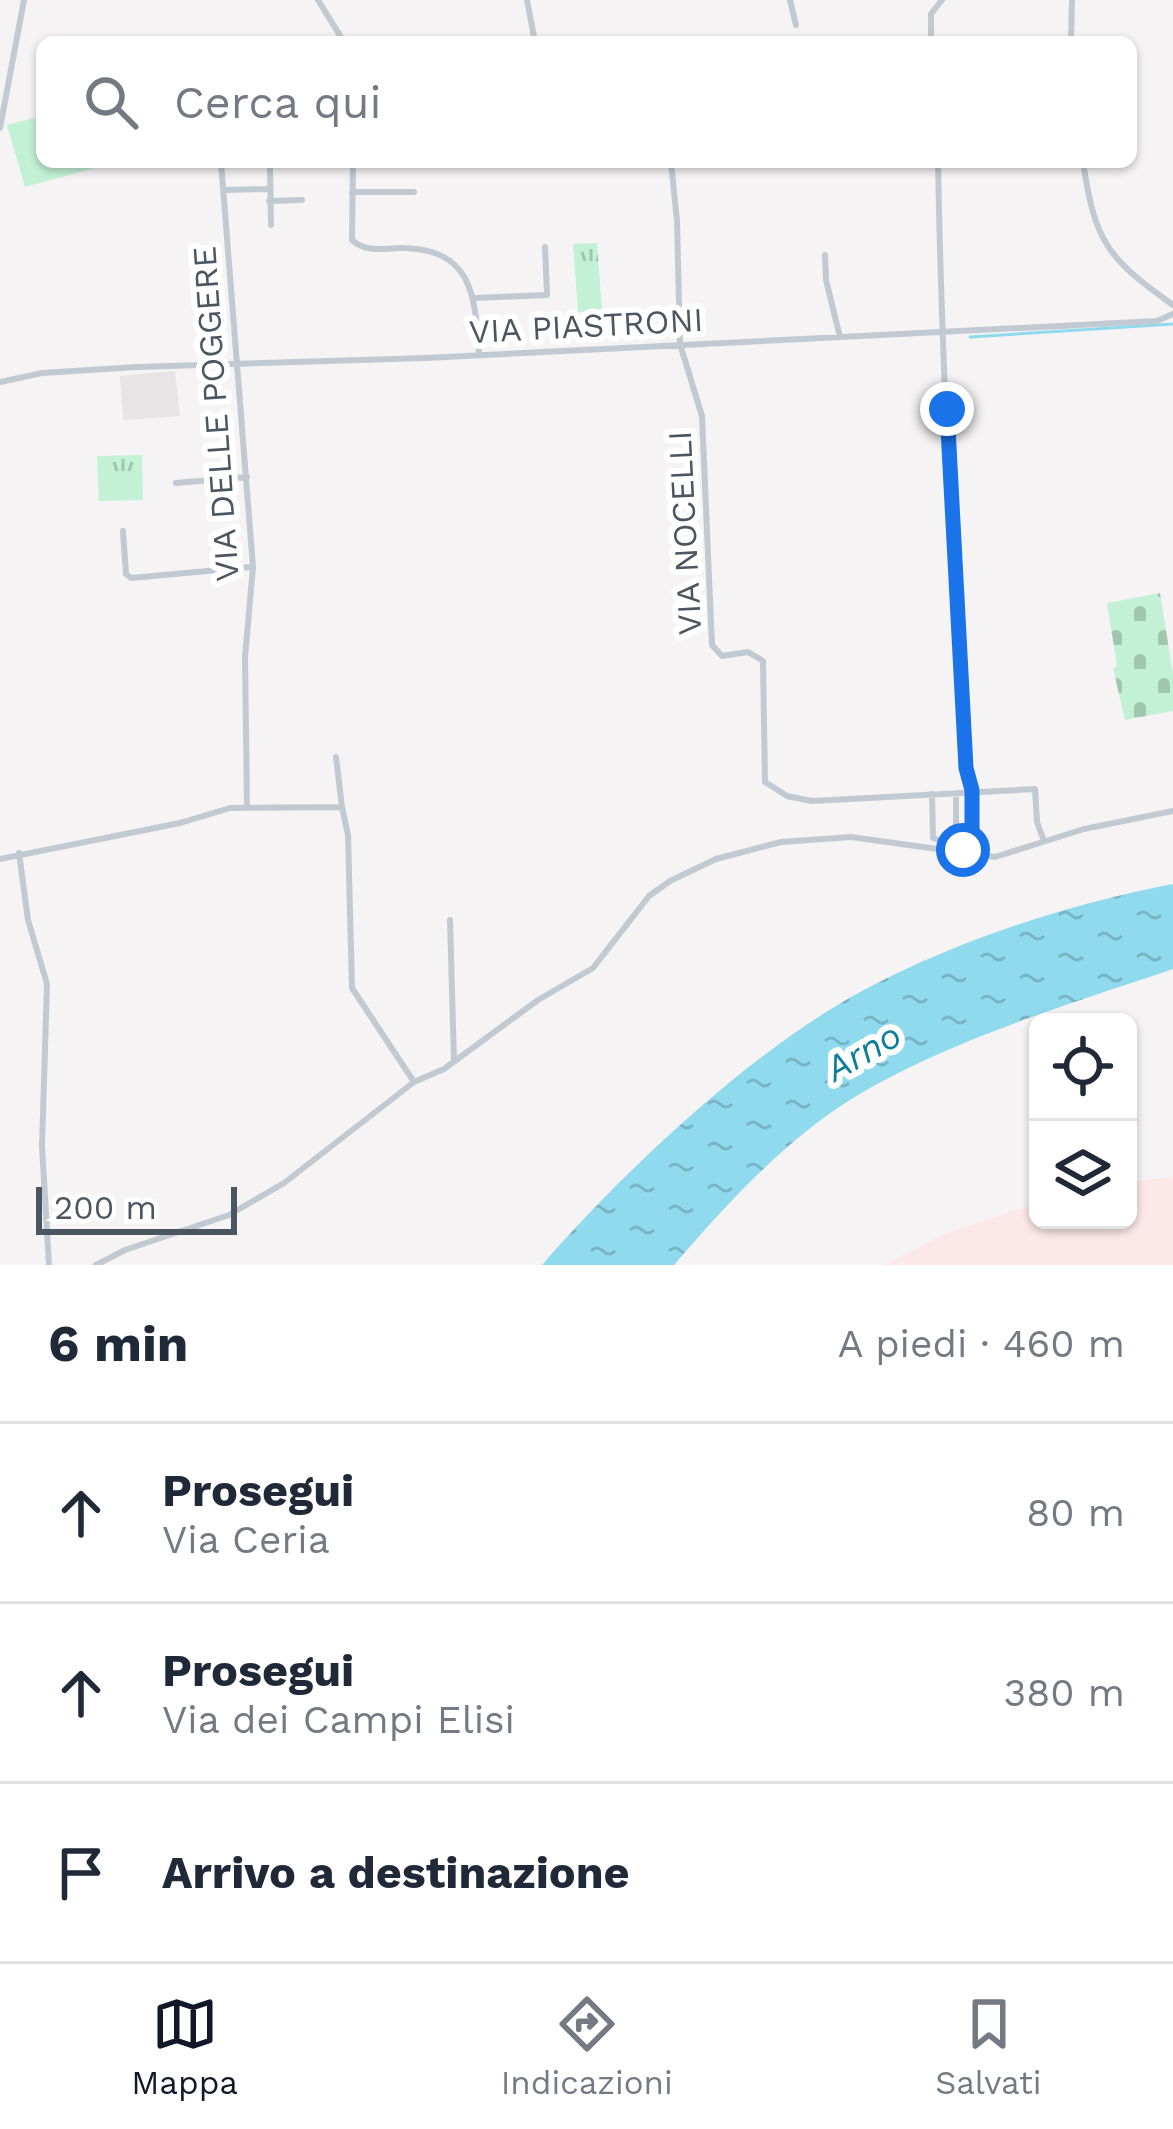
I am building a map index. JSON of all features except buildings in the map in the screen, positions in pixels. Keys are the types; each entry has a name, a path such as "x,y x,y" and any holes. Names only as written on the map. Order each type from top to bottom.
{"street":[{"path":"0,128 24,0"},
{"path":"318,0 340,36"},
{"path":"527,0 534,36"},
{"path":"790,0 796,26"},
{"path":"931,36 932,10 942,0"},
{"path":"1070,36 1072,0"},
{"name":"VIA DELLE POGGERE","path":"221,168 253,567 245,657 248,807"},
{"path":"270,168 271,225"},
{"path":"353,168 351,235 355,244 429,250 466,278 475,298 479,354"},
{"path":"672,168 680,344"},
{"path":"938,168 966,768 972,790 969,855"},
{"path":"1084,168 1100,235 1173,310"},
{"path":"223,190 268,189"},
{"path":"352,192 414,192"},
{"path":"269,201 302,200"},
{"path":"475,298 548,295 545,247"},
{"path":"825,255 826,280 840,335"},
{"name":"VIA PIASTRONI","path":"0,382 74,371 1157,321 1173,310"},
{"name":"VIA NOCELLI","path":"680,344 702,416 712,645 719,655 748,652 763,661 765,782 778,792 804,800 1035,789 1037,822 1045,842"},
{"path":"176,483 247,477"},
{"path":"123,531 128,577 253,567"},
{"path":"336,757 348,835 352,988 414,1082"},
{"path":"956,793 956,846"},
{"path":"932,794 933,838 969,855"},
{"path":"0,859 248,807 342,807"},
{"path":"96,1265 124,1250 244,1208 284,1183 414,1082 454,1062 538,1000 593,968 636,909 662,886 716,859 782,842 851,837 995,857 1084,829 1173,812"},
{"path":"20,854 28,920 47,983 42,1146 49,1265"},
{"path":"450,920 454,1062"}],"shaded area":[{"path":"175,371 180,416 123,420 120,376"},
{"path":"1173,1177 1173,1265 884,1265 946,1233 1029,1206 1029,1229 1137,1229 1137,1181"}],"green space":[{"path":"36,118 36,168 95,168 25,187 7,125"},
{"path":"597,243 602,310 578,312 573,244"},
{"path":"142,455 143,500 99,501 97,456"},
{"path":"1160,593 1173,674 1173,711 1125,720 1113,668 1117,666 1107,603"}],"water":[{"name":"Arno","path":"1173,884 1173,969 1042,1013 1029,1013 1029,1018 942,1052 856,1097 779,1154 674,1265 542,1265 691,1115 820,1016 898,973 974,940 1092,902"}],"waterway":[{"path":"970,337 1173,324"}],"route":[{"path":"947,409 966,768 972,790 972,856 963,850"}]}
